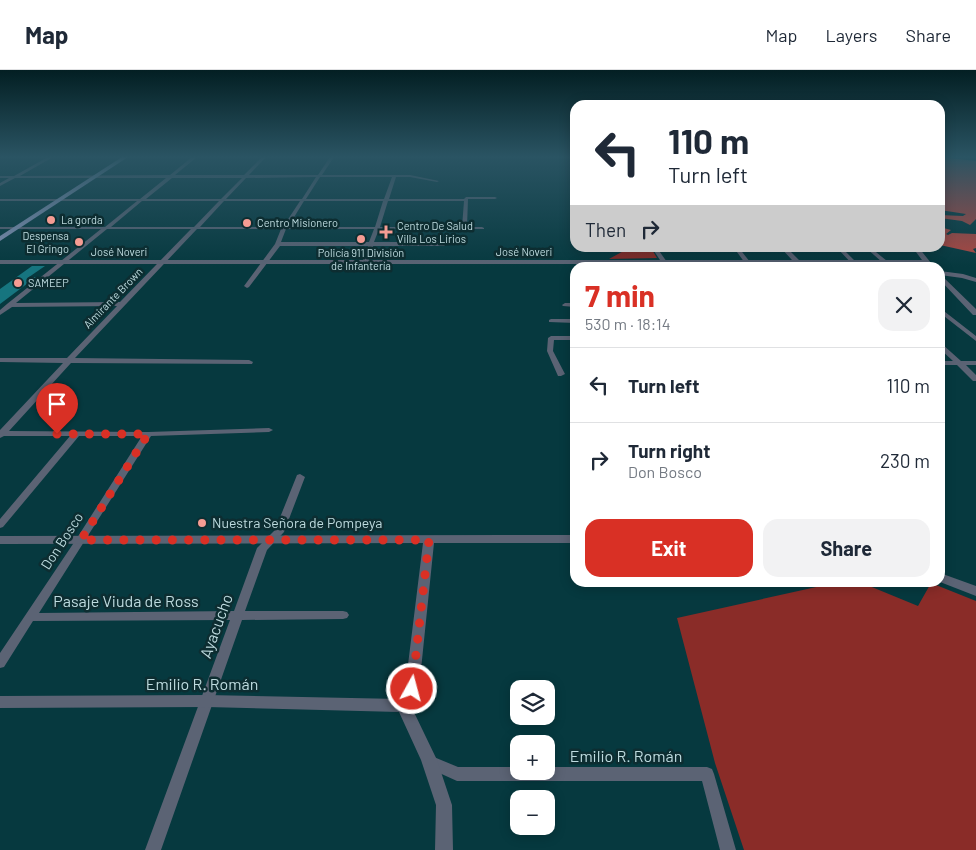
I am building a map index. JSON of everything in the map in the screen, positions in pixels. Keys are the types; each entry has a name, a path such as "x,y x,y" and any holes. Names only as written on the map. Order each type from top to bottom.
{"main road":[{"path":"0,239 13,228 67,193"},
{"path":"0,234 13,228"}],"street":[{"path":"0,313 150,193"},
{"name":"Almirante Brown","path":"0,434 230,193"},
{"path":"247,286 278,244 285,227 308,193"},
{"path":"365,262 388,193"},
{"path":"0,200 386,200 496,198"},
{"path":"464,228 466,199"},
{"path":"0,228 482,228"},
{"path":"278,244 444,244"},
{"path":"658,252 664,262"},
{"path":"740,252 747,262"},
{"path":"787,252 796,262"},
{"path":"844,252 854,261"},
{"path":"873,252 884,262"},
{"path":"919,252 928,262"},
{"name":"José Noveri","path":"0,262 513,262 570,264"},
{"name":"José Noveri","path":"747,262 884,262"},
{"path":"945,275 963,276 976,280"},
{"path":"945,280 976,313"},
{"path":"0,305 122,304"},
{"path":"565,305 570,305"},
{"path":"945,314 976,338"},
{"path":"551,321 570,321"},
{"path":"561,374 550,351 551,338 570,338"},
{"path":"945,350 976,379"},
{"path":"0,360 249,362"},
{"path":"945,363 976,363"},
{"path":"0,434 148,434 269,430"},
{"path":"0,525 76,434"},
{"name":"Don Bosco","path":"0,663 148,434"},
{"name":"Ayacucho","path":"153,850 262,548 279,532 300,477"},
{"path":"0,540 570,539"},
{"path":"429,540 412,689 404,706 429,760 444,805 444,850"},
{"path":"945,579 976,591"},
{"name":"Pasaje Viuda de Ross","path":"30,618 343,615"},
{"name":"Emilio R. Román","path":"0,702 207,701 388,704 404,706"},
{"name":"Emilio R. Román","path":"429,760 457,774 707,774 728,850"}],"shaded area":[{"path":"945,193 976,193 976,219 970,225 962,221 945,219 945,215 963,216 966,214 945,211"},
{"path":"945,228 951,230 946,234 948,235 952,233 976,234 976,248 973,249 976,253 945,246"},
{"path":"622,252 653,252 657,258 609,259"},
{"path":"816,587 872,587 918,606 929,587 941,587 976,601 976,850 744,850 715,763 677,618"}],"building":[{"path":"32,266 45,266 29,277 36,277 0,304 0,289"}],"place":[{"name":"La gorda","path":"51,220"},
{"name":"Centro Misionero","path":"247,223"},
{"name":"Centro De Salud Villa Los Lirios","path":"386,232"},
{"name":"Policía 911 División de Infantería","path":"361,239"},
{"name":"Despensa El Gringo","path":"79,242"},
{"name":"SAMEEP","path":"18,283"},
{"name":"Nuestra Señora de Pompeya","path":"202,523"}],"route":[{"path":"57,434 148,434 81,540 429,540 412,689"}]}
